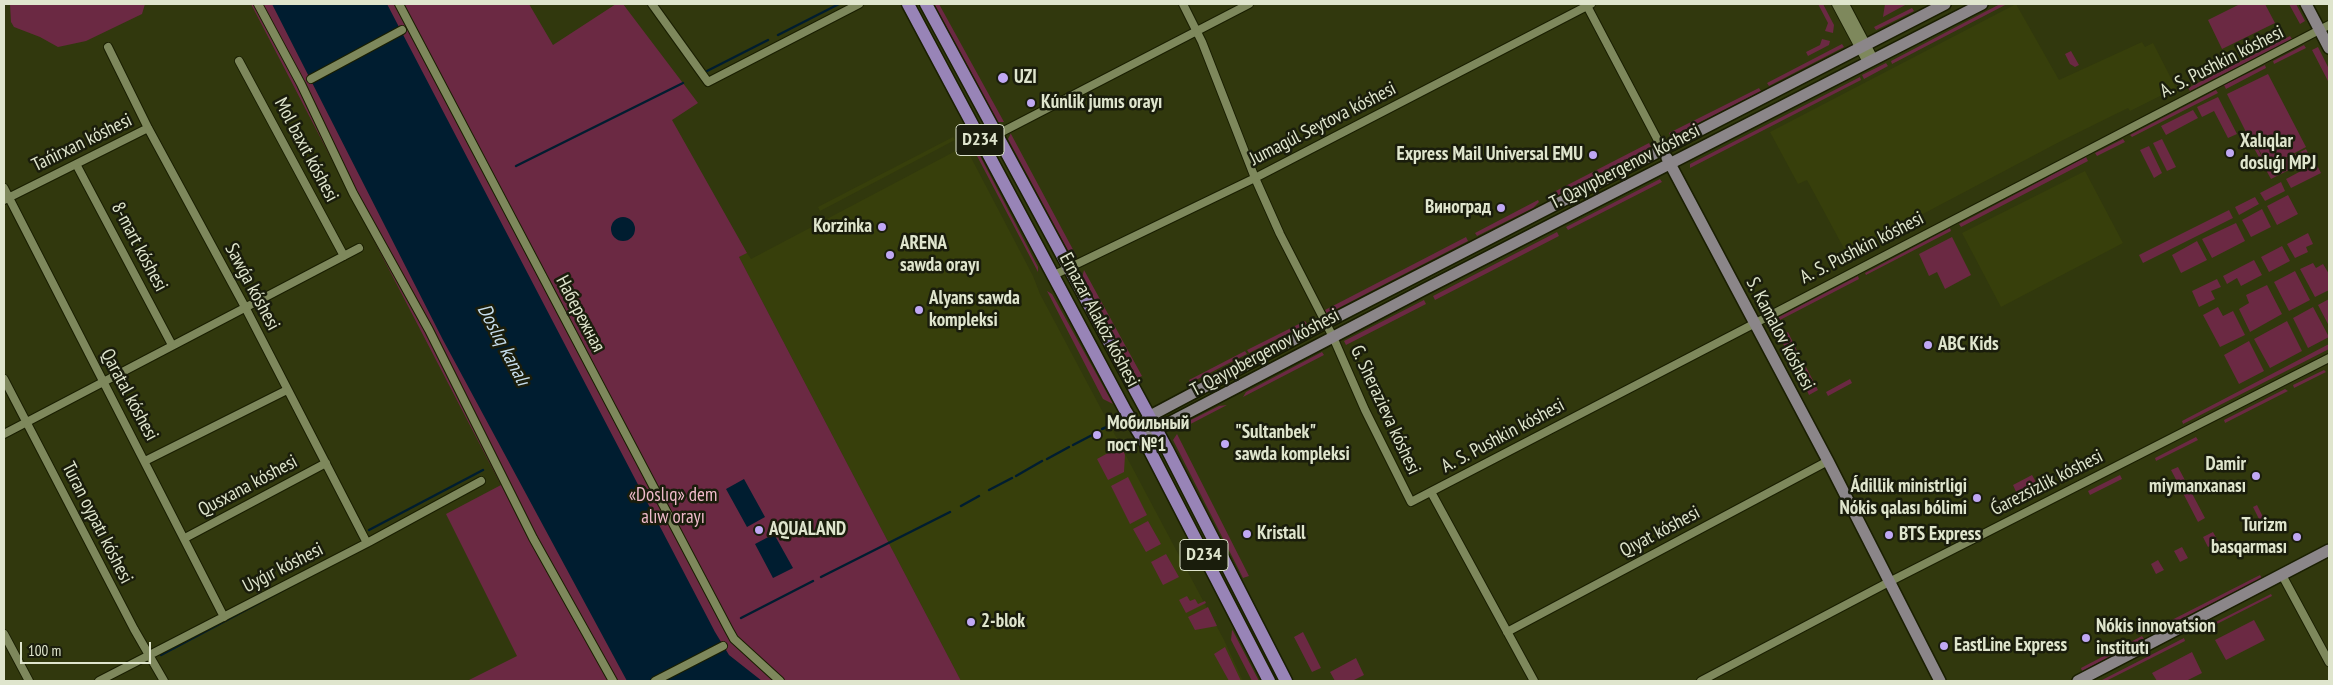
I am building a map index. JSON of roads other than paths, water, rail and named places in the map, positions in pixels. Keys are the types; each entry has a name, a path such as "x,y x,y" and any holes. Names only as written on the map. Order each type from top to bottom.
{"main road":[{"name":"Ernazar Alakóz kóshesi","path":"908,4 1154,459 1269,681"},
{"name":"Ernazar Alakóz kóshesi","path":"926,4 1150,416 1286,681"},
{"name":"T. Qayıpbergenov kóshesi","path":"1137,430 1150,416 1325,323 1945,4"},
{"name":"T. Qayıpbergenov kóshesi","path":"1137,430 1157,430 1332,337 1982,4"},
{"path":"2306,4 2325,27 2329,48"},
{"name":"S. Kamalov kóshesi","path":"1663,150 1828,461 1940,681"},
{"path":"1168,407 1168,415 1177,419"},
{"path":"2078,681 2329,550"},
{"path":"1262,667 1275,660"}],"street":[{"path":"258,4 301,84 354,193 429,330 533,538 613,681"},
{"name":"Набережная","path":"399,4 734,640 780,681"},
{"path":"652,4 708,82 859,4"},
{"name":"G. Sherazieva kóshesi","path":"1183,4 1196,30 1255,178 1286,248 1332,337 1365,410 1411,502"},
{"path":"996,135 1249,4"},
{"name":"Jumagúl Seytova kóshesi","path":"1054,275 1255,178 1588,4"},
{"name":"S. Kamalov kóshesi","path":"1588,4 1663,150"},
{"path":"1836,4 1863,46"},
{"path":"1845,4 1870,60"},
{"name":"A. S. Pushkin kóshesi","path":"1411,502 1754,322 2325,27"},
{"path":"311,79 402,30"},
{"name":"Sawǵa kóshesi","path":"108,47 148,128 245,307 367,543"},
{"name":"Mol baxıt kóshesi","path":"239,60 344,256"},
{"name":"Tańirxan kóshesi","path":"6,199 148,128"},
{"name":"8-mart kóshesi","path":"76,164 172,345"},
{"name":"Qaratal kóshesi","path":"4,188 6,199 146,461 224,617"},
{"path":"4,434 359,248"},
{"name":"Ǵarezsizlik kóshesi","path":"1701,681 1889,582 2329,358"},
{"name":"Turan oypatı kóshesi","path":"4,379 164,681"},
{"path":"146,461 287,390"},
{"name":"Qıyat kóshesi","path":"1507,632 1828,461"},
{"name":"Qusxana kóshesi","path":"184,538 326,463"},
{"name":"Uyǵır kóshesi","path":"99,681 367,543 481,481"},
{"name":"G. Sherazieva kóshesi","path":"1431,492 1534,681"},
{"path":"2282,575 2329,662"},
{"path":"4,634 29,681"},
{"path":"655,681 723,646"}],"water":[{"name":"Doslıq kanalı","path":"272,4 387,4 715,632 729,655 762,681 627,681 443,340"},
{"path":"623,217 631,221 635,229 631,237 623,241 615,237 611,229 615,221"},
{"path":"744,479 765,517 747,527 726,489"},
{"path":"774,534 793,568 773,578 755,544"}],"waterway":[{"path":"778,35 839,4"},
{"path":"707,71 768,40"},
{"path":"516,166 683,83"},
{"path":"1102,429 1109,426"},
{"path":"1073,445 1098,432"},
{"path":"1047,459 1069,447"},
{"path":"1016,476 1042,461"},
{"path":"369,530 483,470"},
{"path":"989,490 1012,478"},
{"path":"961,506 979,496"},
{"path":"821,577 950,512"},
{"path":"161,655 312,575"},
{"path":"741,618 813,581"}],"place":[{"name":"UZI","path":"1003,78"},
{"name":"Kúnlik jumıs orayı","path":"1031,103"},
{"name":"Xalıqlar doslıǵı MPJ","path":"2230,153"},
{"name":"Express Mail Universal EMU","path":"1593,155"},
{"name":"Виноград","path":"1501,208"},
{"name":"Korzinka","path":"882,227"},
{"name":"ARENA sawda orayı","path":"890,255"},
{"name":"Alyans sawda kompleksi","path":"919,310"},
{"name":"ABC Kids","path":"1928,345"},
{"name":"Мобильный пост №1","path":"1097,435"},
{"name":"\"Sultanbek\" sawda kompleksi","path":"1225,444"},
{"name":"Damir miymanxanası","path":"2256,476"},
{"name":"Ádillik ministrligi Nókis qalası bólimi","path":"1977,498"},
{"name":"AQUALAND","path":"759,530"},
{"name":"Kristall","path":"1247,534"},
{"name":"BTS Express","path":"1889,535"},
{"name":"Turizm basqarması","path":"2297,537"},
{"name":"2-blok","path":"971,622"},
{"name":"Nókis innovatsion institutı","path":"2086,638"},
{"name":"EastLine Express","path":"1944,646"}],"park label":[{"name":"«Doslıq» dem alıw orayı","path":"673,507"}]}
